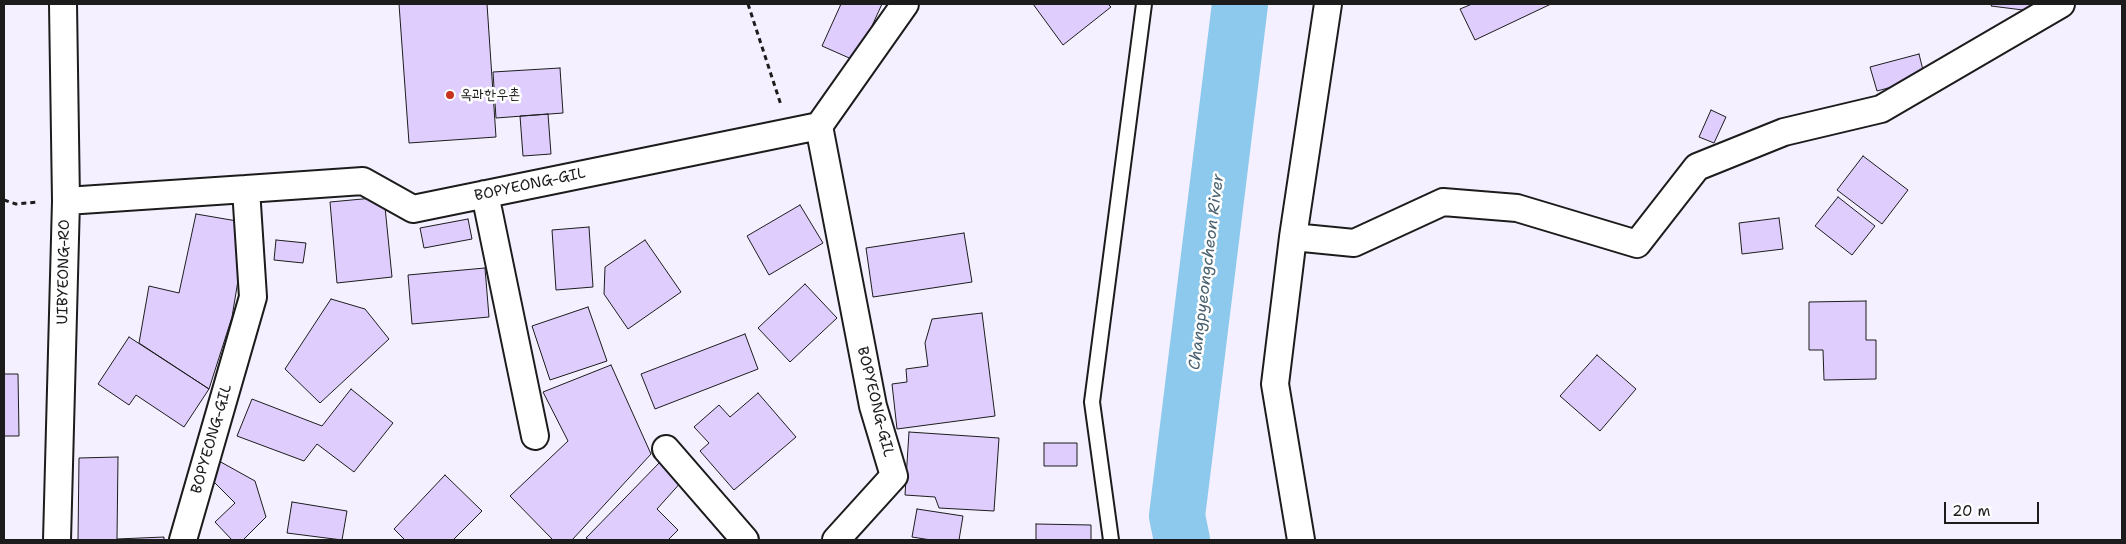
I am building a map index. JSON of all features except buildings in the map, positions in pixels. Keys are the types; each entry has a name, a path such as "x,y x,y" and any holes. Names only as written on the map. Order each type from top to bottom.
{"street":[{"name":"UIBYEONG-RO","path":"57,540 66,200 63,4"},
{"path":"819,126 905,4"},
{"path":"1301,540 1275,384 1293,237 1328,4"},
{"path":"1293,237 1354,242 1443,202 1517,208 1637,244 1697,167 1784,132 1881,109 2061,4"},
{"name":"BOPYEONG-GIL","path":"66,200 246,190 363,181 412,209 819,126 873,406 894,476 836,540"},
{"name":"BOPYEONG-GIL","path":"183,540 253,297 246,190"},
{"path":"485,194 535,436"},
{"path":"666,449 745,540"}],"lane":[{"path":"1111,540 1092,402 1144,4"}],"path":[{"path":"748,4 790,132"}],"waterway":[{"name":"Changpyeongcheon River","path":"1182,540 1177,516 1240,4"}],"place":[{"name":"옥과한우촌","path":"450,95"}]}
